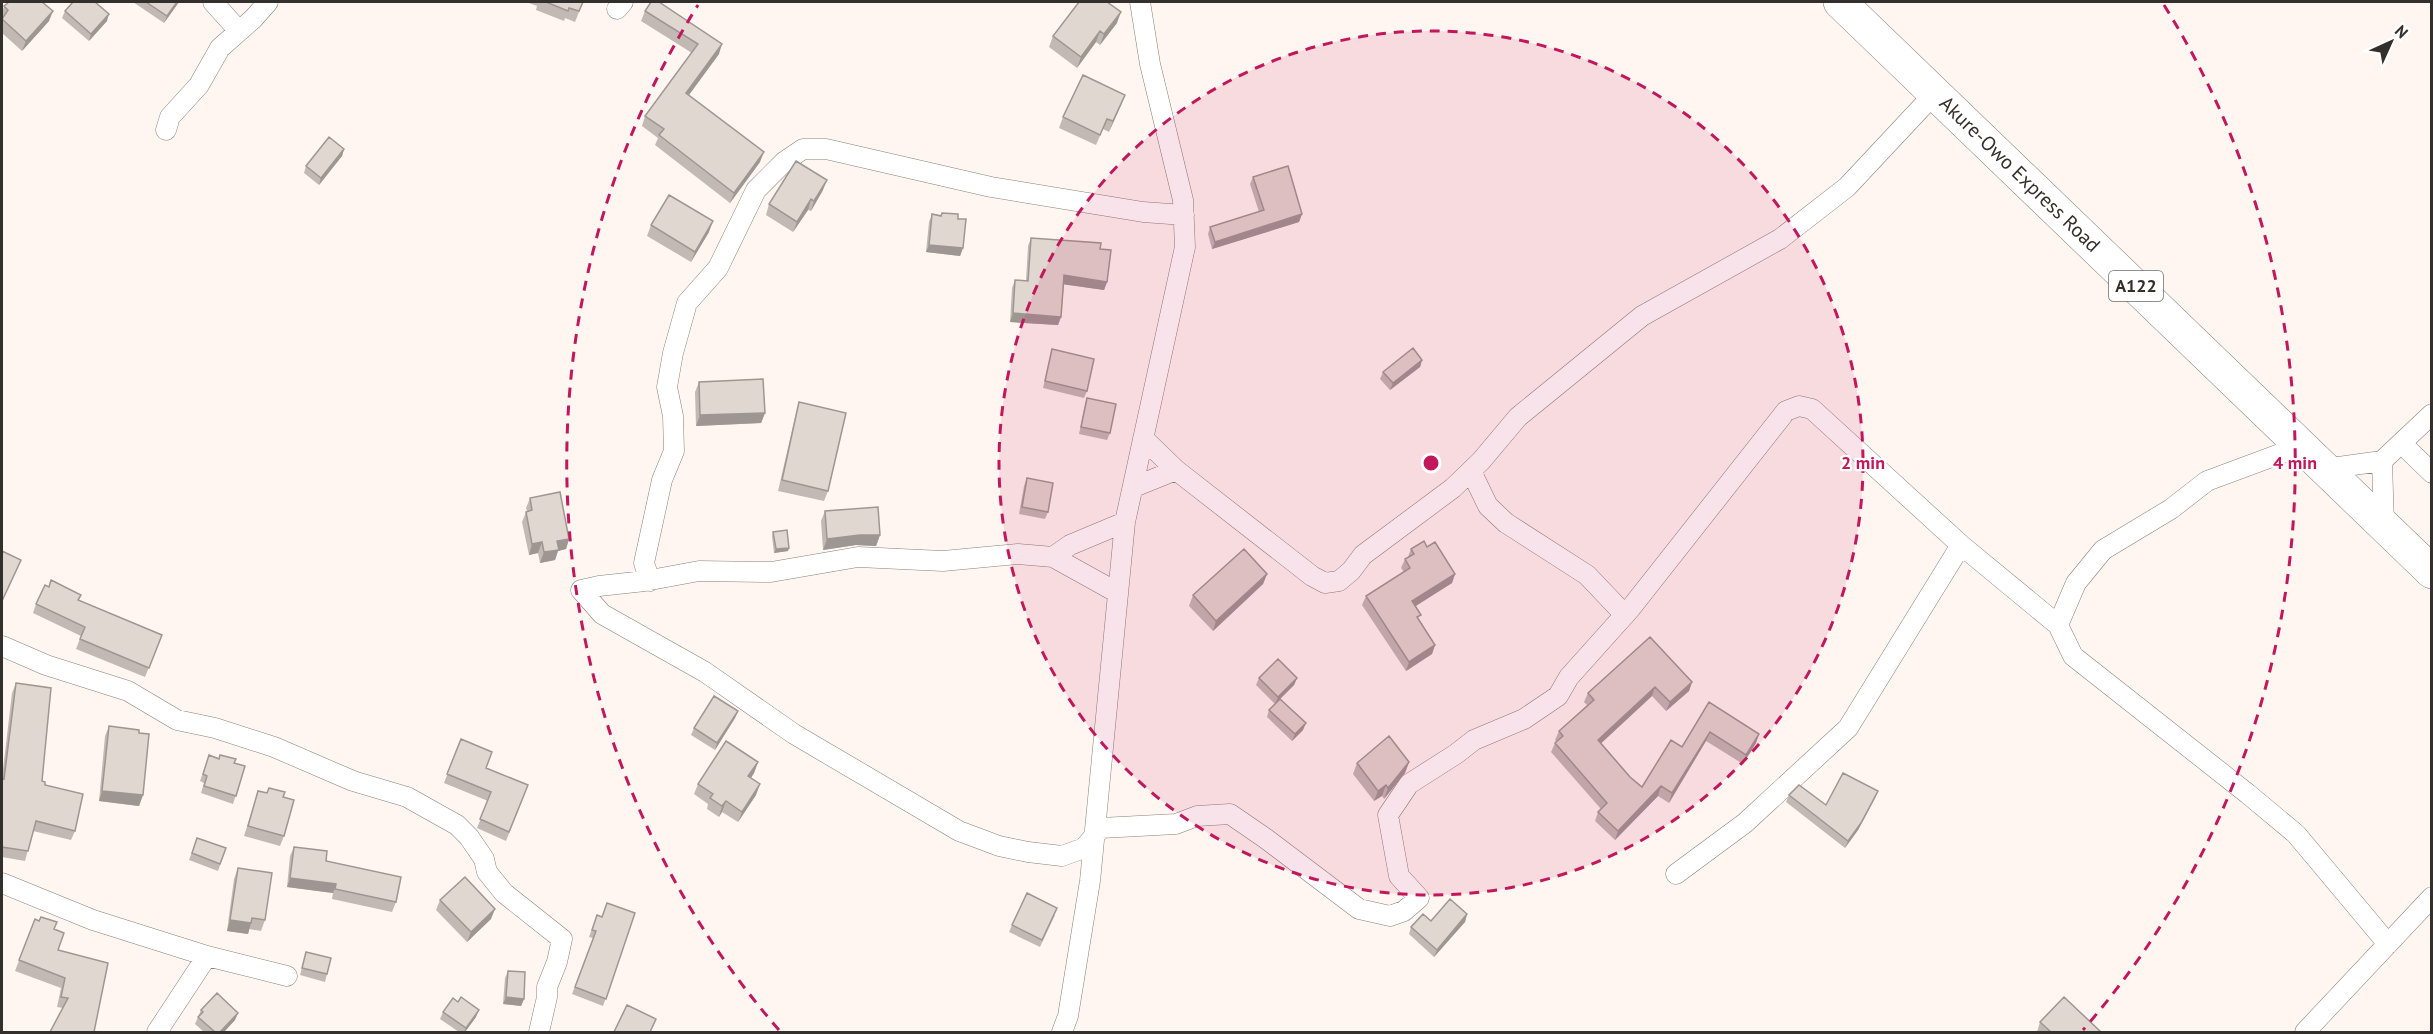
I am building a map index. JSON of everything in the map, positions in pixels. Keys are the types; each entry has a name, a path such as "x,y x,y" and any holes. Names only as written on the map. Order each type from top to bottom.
{"highway":[{"name":"Akure-Owo Express Road","path":"1840,2 2432,572"}],"street":[{"path":"213,2 239,32"},
{"path":"166,130 170,117 199,85 220,48 239,32 267,2"},
{"path":"1062,1032 1070,1005 1090,881 1125,522 1185,247 1183,200 1150,64 1140,2"},
{"path":"1143,438 1176,471 1312,576 1325,583 1339,581 1363,555 1454,488 1518,417 1642,316 1780,239 1847,187 1935,93"},
{"path":"650,581 644,564 662,480 674,451 673,416 667,387 673,353 687,303 718,268 756,190 784,162 803,149 826,149 991,187 1143,212 1184,215"},
{"path":"1118,593 1053,557 1018,554 943,561 858,557 771,572 699,571 650,581 581,590 602,614 705,672 794,734 958,831 999,846 1062,856 1084,848 1101,828 1176,824 1197,816 1230,814 1359,909 1390,916 1404,911 1419,898 1399,876 1388,815 1409,783 1474,740 1524,719 1558,696 1569,677 1625,615 1786,411 1799,406 1812,410 1961,545 2058,625 2073,656 2239,786 2296,834 2388,944"},
{"path":"2324,469 2382,461 2432,414"},
{"path":"2401,443 2432,473"},
{"path":"2058,625 2076,583 2103,550 2171,509 2207,481 2301,446"},
{"path":"2382,461 2384,526"},
{"path":"1134,487 1176,471"},
{"path":"1471,471 1488,506 1506,523 1587,575 1625,615"},
{"path":"1053,557 1070,545 1125,522"},
{"path":"1676,874 1745,823 1848,728 1961,545"},
{"path":"2,646 46,665 128,691 177,720 215,728 274,747 353,782 407,797 457,825 469,837 484,859 487,872 504,893 562,939 557,962 547,987 539,1032"},
{"path":"2,883 93,920 207,956 288,976"},
{"path":"2305,1032 2432,897"},
{"path":"157,1032 207,956"}],"building":[{"path":"9,2 42,2 53,11 26,41 2,19 8,10 4,6"},
{"path":"73,2 95,2 109,14 91,34 65,11"},
{"path":"146,2 177,2 167,16"},
{"path":"546,2 583,2 579,11 569,8 568,11"},
{"path":"651,2 659,2 722,44 686,93 764,152 734,193 659,135 664,129 645,116 698,44 645,11"},
{"path":"1079,2 1107,2 1121,12 1104,34 1100,31 1081,57 1053,36"},
{"path":"1083,75 1125,95 1113,121 1107,119 1100,135 1063,117"},
{"path":"329,137 344,149 321,178 306,166"},
{"path":"796,161 827,180 814,201 811,199 797,222 769,204"},
{"path":"1288,166 1302,214 1215,242 1210,227 1264,210 1253,177"},
{"path":"669,195 713,221 695,252 651,225"},
{"path":"942,213 958,214 958,219 966,219 963,248 929,245 932,214 941,216"},
{"path":"1031,238 1101,243 1100,249 1111,250 1107,282 1064,275 1061,317 1013,313 1015,280 1028,281"},
{"path":"1413,348 1422,360 1393,383 1383,372"},
{"path":"1052,349 1094,359 1087,391 1045,381"},
{"path":"763,379 765,413 700,415 699,382"},
{"path":"1087,398 1116,404 1110,433 1081,427"},
{"path":"799,402 846,413 828,491 782,480"},
{"path":"1027,478 1053,483 1048,512 1022,507"},
{"path":"560,492 569,539 557,541 559,550 544,552 542,542 532,544 526,512 532,510 530,498"},
{"path":"878,507 880,535 827,539 825,511"},
{"path":"787,530 789,548 776,549 773,532"},
{"path":"1424,541 1427,547 1435,542 1455,574 1412,601 1421,615 1417,617 1435,645 1409,662 1366,596 1410,568 1405,559 1414,554 1411,549"},
{"path":"1244,549 1267,574 1216,621 1193,595"},
{"path":"2,551 21,560 2,601"},
{"path":"51,580 81,595 78,600 162,635 149,668 80,639 85,627 36,604 45,585 49,587"},
{"path":"1650,637 1692,682 1670,702 1655,687 1598,740 1630,777 1642,787 1671,740 1682,747 1709,702 1759,734 1746,755 1710,732 1672,793 1661,786 1618,831 1598,812 1607,803 1555,743 1563,736 1559,731 1594,700 1588,693"},
{"path":"1278,659 1297,678 1278,697 1259,678"},
{"path":"16,683 51,688 42,781 45,785 83,794 75,831 36,821 28,851 2,847 2,778 4,779"},
{"path":"714,696 738,711 717,743 694,728"},
{"path":"1280,699 1306,723 1295,734 1269,710"},
{"path":"109,726 139,730 139,733 149,734 143,795 102,791"},
{"path":"1389,736 1409,762 1388,788 1386,785 1378,791 1357,763"},
{"path":"461,739 492,752 486,768 528,785 509,832 480,819 491,792 447,774"},
{"path":"726,741 758,762 748,776 760,784 742,812 726,801 722,806 710,798 713,794 698,784"},
{"path":"209,755 219,759 220,755 236,759 234,763 245,766 236,796 204,786 207,776 203,774"},
{"path":"1843,773 1878,791 1861,823 1848,841 1789,795 1799,785 1826,805"},
{"path":"269,788 285,792 283,797 294,800 284,836 248,826 258,791 267,793"},
{"path":"197,838 226,848 220,864 192,853"},
{"path":"294,847 327,851 326,861 401,877 396,902 335,889 336,884 290,878"},
{"path":"238,868 272,873 265,920 252,918 251,923 230,920"},
{"path":"465,877 495,909 471,932 440,900"},
{"path":"1027,893 1057,908 1042,940 1012,925"},
{"path":"1450,899 1467,914 1437,950 1411,927 1423,914 1431,921"},
{"path":"607,903 635,913 606,999 575,987 596,931 592,930 597,915 602,917"},
{"path":"41,917 57,922 54,929 64,933 58,950 108,963 94,1032 50,1032 68,998 61,997 65,978 19,960 35,919 39,921"},
{"path":"306,952 331,958 327,974 302,968"},
{"path":"508,971 525,972 524,999 506,997"},
{"path":"217,993 238,1013 220,1032 215,1032 198,1017 203,1012 201,1010"},
{"path":"461,997 479,1010 466,1028 443,1012 453,998 458,1002"},
{"path":"2064,997 2101,1032 2051,1032 2040,1022"},
{"path":"627,1005 656,1019 650,1032 614,1032"}]}
